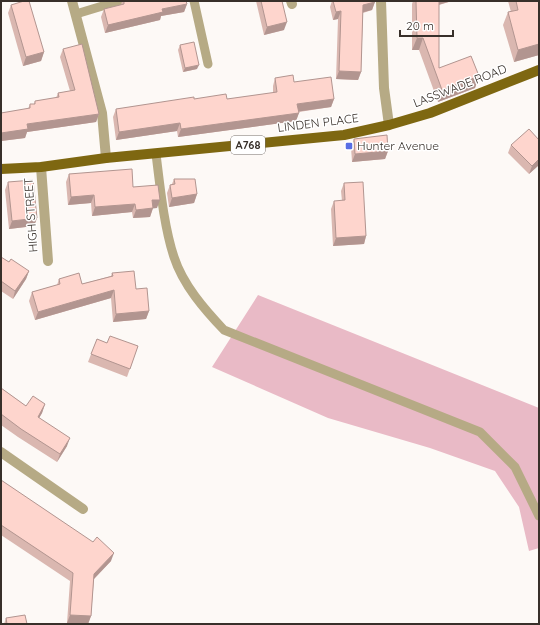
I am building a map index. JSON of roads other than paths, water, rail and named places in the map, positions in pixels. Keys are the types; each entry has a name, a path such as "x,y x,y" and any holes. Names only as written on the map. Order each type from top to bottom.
{"main road":[{"name":"LASSWADE ROAD","path":"389,125 430,113 539,70"},
{"name":"LINDEN PLACE","path":"106,158 344,135 389,125"},
{"name":"HIGH STREET","path":"1,169 40,167 106,158"}],"street":[{"path":"72,1 102,113 106,158"},
{"path":"381,1 384,88 389,125"},
{"name":"HIGH STREET","path":"40,167 48,261"},
{"path":"1,452 83,509"}],"lane":[{"path":"76,14 119,1"},
{"path":"194,1 208,64"},
{"path":"156,154 161,194 174,258 202,306 224,330 480,432 515,467 539,516"}],"place":[{"name":"Hunter Avenue","path":"349,146"}]}
